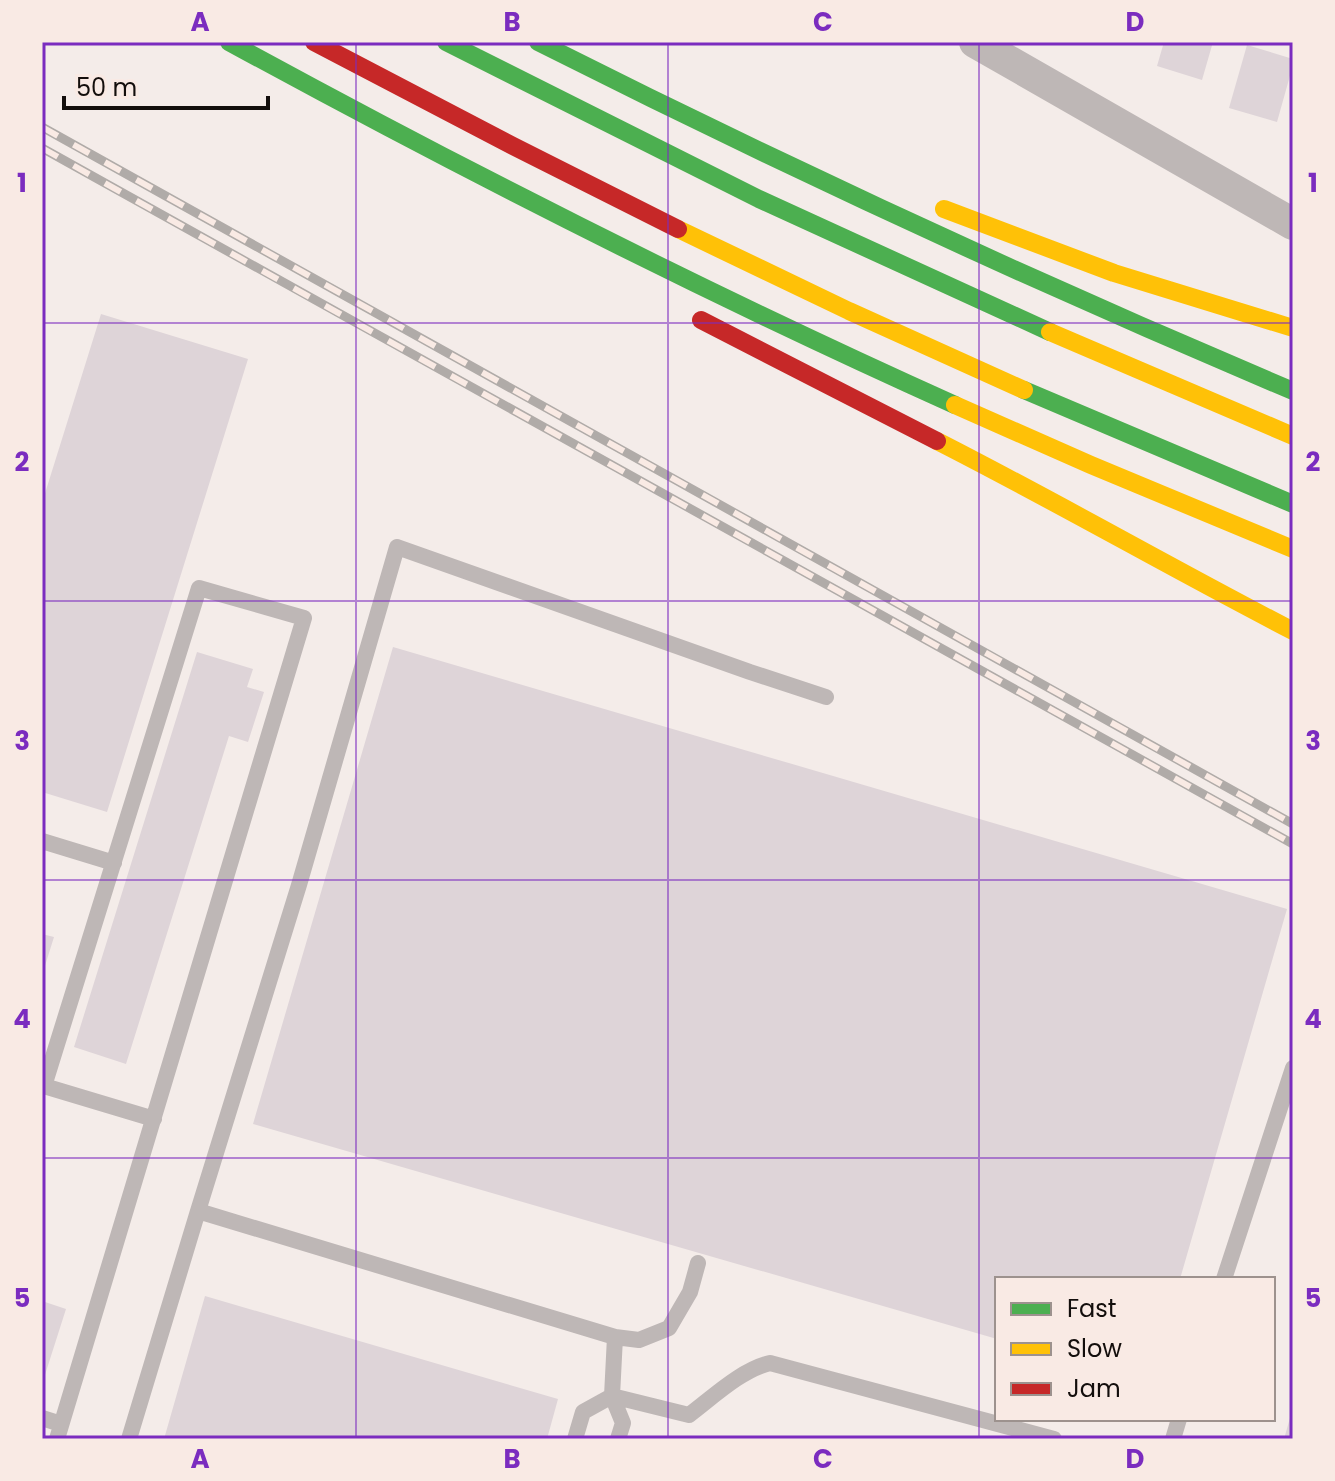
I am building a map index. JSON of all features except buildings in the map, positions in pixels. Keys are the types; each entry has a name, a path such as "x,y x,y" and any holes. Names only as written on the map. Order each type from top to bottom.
{"highway":[{"path":"229,42 337,102 609,242 878,370 1154,492 1293,549"},
{"path":"314,42 594,187 849,311 1293,504"},
{"path":"446,42 868,250 1051,333 1293,436"},
{"path":"538,42 843,192 1023,275 1293,391"},
{"path":"337,102 407,158"},
{"path":"708,127 868,183"},
{"path":"926,203 1114,273 1293,328"},
{"path":"680,309 946,445 1293,631"}],"street":[{"path":"990,46 1293,224"}],"lane":[{"path":"129,1439 299,885 397,547 826,697"},
{"path":"42,1418 59,1432 154,1119 304,618 199,588 43,1086 154,1119"},
{"path":"42,841 114,863"},
{"path":"1225,1277 1293,1068"},
{"path":"198,1211 615,1337 639,1340 669,1328 690,1292 698,1263"},
{"path":"615,1337 612,1396 623,1423 618,1439"},
{"path":"575,1439 583,1412 612,1396 689,1415 743,1374 770,1363 1054,1439"}],"railway":[{"path":"42,127 1293,824"},
{"path":"42,148 1293,844"}],"traffic: fast":[{"path":"229,42 589,231 955,405"},
{"path":"446,42 759,199 1050,332"},
{"path":"538,42 912,223 1293,391"},
{"path":"1024,390 1293,504"}],"traffic: slow":[{"path":"944,209 1114,273 1293,328"},
{"path":"678,229 1024,390"},
{"path":"1050,332 1293,436"},
{"path":"955,405 1293,549"},
{"path":"937,441 1293,631"}],"traffic: jam":[{"path":"314,42 678,229"},
{"path":"701,320 937,441"}]}
